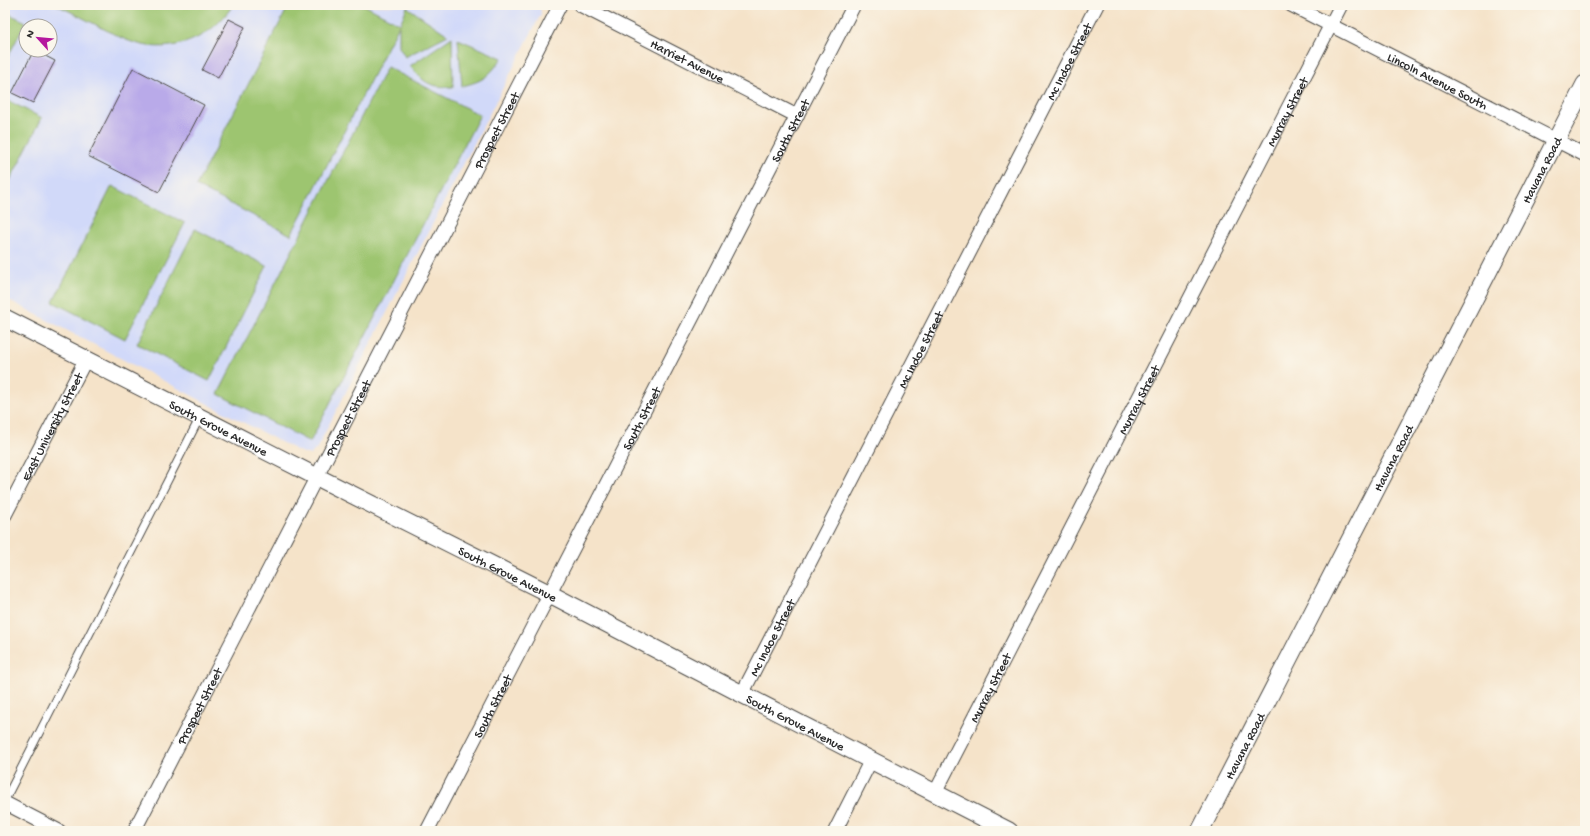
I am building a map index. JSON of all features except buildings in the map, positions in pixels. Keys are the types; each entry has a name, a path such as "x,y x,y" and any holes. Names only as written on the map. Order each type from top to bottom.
{"street":[{"name":"Prospect Street","path":"134,831 560,5"},
{"name":"Harriet Avenue","path":"580,5 797,116"},
{"name":"South Street","path":"427,831 854,5"},
{"name":"Mc Indoe Street","path":"742,694 1097,5"},
{"name":"Lincoln Avenue South","path":"1291,5 1585,156"},
{"name":"Murray Street","path":"935,793 1341,5"},
{"name":"Havana Road","path":"1200,831 1585,84"},
{"name":"South Grove Avenue","path":"5,318 550,594 1009,831"},
{"name":"East University Street","path":"5,515 86,359"},
{"path":"835,831 871,760"},
{"path":"5,803 60,831"}],"lane":[{"path":"5,800 200,417"}],"shaded area":[{"path":"5,5 540,6 541,14 317,448 310,455 298,451 5,298"}],"green space":[{"path":"57,5 233,5 214,27 203,35 177,45 163,47 149,46 127,40"},
{"path":"289,5 364,5 400,24 407,7 448,35 405,57 399,47 399,25 291,235 196,186"},
{"path":"5,12 18,18 18,37 5,62"},
{"path":"452,37 453,87 433,85 424,81 410,66"},
{"path":"458,39 502,58 481,80 462,86"},
{"path":"387,67 480,115 310,442 218,394"},
{"path":"5,99 42,118 5,190"},
{"path":"112,186 185,223 125,339 53,302"},
{"path":"195,229 267,266 209,381 137,344"}]}
